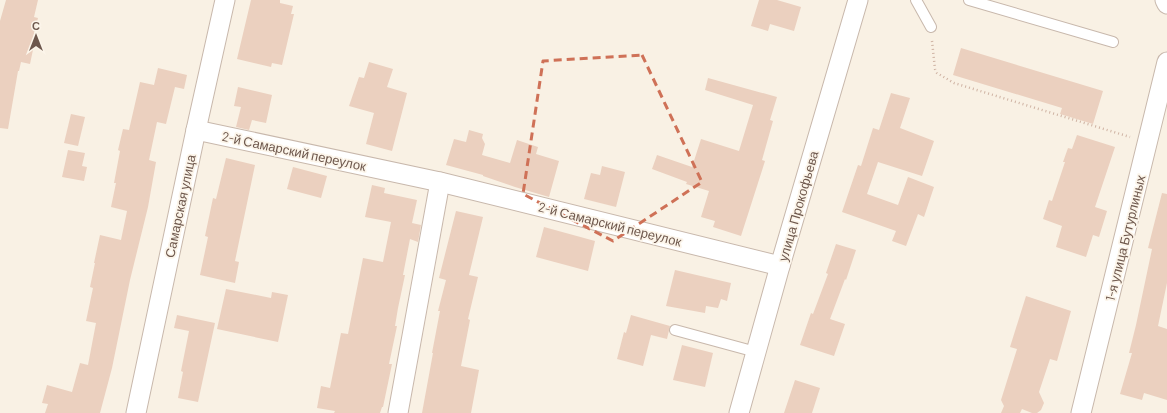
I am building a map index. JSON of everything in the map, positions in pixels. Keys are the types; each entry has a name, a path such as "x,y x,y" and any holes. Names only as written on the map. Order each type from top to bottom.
{"street":[{"name":"Самарская улица","path":"136,413 225,0"},
{"name":"улица Прокофьева","path":"739,413 780,266 858,0"},
{"path":"1165,0 1167,4"},
{"name":"1-я улица Бутурлиных","path":"1081,413 1167,62"},
{"name":"2-й Самарский переулок","path":"196,130 440,182 780,266"},
{"path":"398,413 440,182"}],"lane":[{"path":"916,0 931,27"},
{"path":"969,0 1113,42"},
{"path":"675,330 756,352"}],"path":[{"path":"931,27 935,69 941,76 954,83 1148,143"}],"highlighted area":[{"path":"642,55 702,182 613,241 523,194 543,61"}],"building":[{"path":"6,0 38,0 34,17 38,18 31,45 34,45 30,64 21,62 18,71 8,129 0,128 0,21"},
{"path":"251,0 280,0 280,3 293,6 291,14 294,14 282,65 272,63 271,67 237,59"},
{"path":"759,0 777,0 801,7 794,31 770,24 768,31 751,26"},
{"path":"961,48 1103,91 1093,124 1060,114 1062,108 953,75"},
{"path":"369,62 393,69 387,87 407,93 392,151 366,144 374,113 349,106 359,77 364,78"},
{"path":"158,68 187,75 184,89 175,87 166,124 157,122 149,160 156,162 148,207 130,280 112,368 100,413 45,413 48,404 42,403 47,385 72,392 80,363 88,365 96,323 86,321 93,288 90,287 100,235 121,240 127,211 111,207 120,151 118,150 123,129 129,130 140,82 154,85"},
{"path":"708,78 777,97 770,120 773,121 762,160 765,161 741,236 713,227 715,221 701,217 709,191 686,184 687,182 652,169 657,155 692,167 701,139 739,151 753,105 705,90"},
{"path":"238,87 272,95 266,123 252,120 249,130 236,127 241,107 234,106"},
{"path":"891,93 910,98 900,128 934,141 922,176 878,162 867,194 898,205 908,177 934,187 924,217 918,214 906,246 892,241 896,231 842,212 858,165 861,166 873,128 879,130"},
{"path":"71,114 85,117 78,146 64,143"},
{"path":"469,130 483,134 482,138 485,144 482,155 510,163 517,140 538,147 536,154 559,161 549,197 515,187 483,175 446,165 454,139 466,142"},
{"path":"1077,135 1115,147 1095,207 1107,211 1099,237 1093,235 1086,257 1056,247 1062,226 1043,219 1049,200 1052,201 1068,148 1072,149"},
{"path":"68,150 85,153 82,166 87,167 84,181 62,177"},
{"path":"226,158 255,165 235,261 239,262 235,283 200,275 208,237 205,236 213,198 216,199"},
{"path":"602,166 625,172 616,207 584,199 591,173 600,175"},
{"path":"293,167 327,176 321,198 287,189"},
{"path":"372,185 385,188 384,193 417,200 412,223 421,225 418,242 410,239 395,326 397,326 389,364 392,364 383,407 380,413 334,413 335,411 317,408 321,386 330,388 341,333 348,334 363,258 383,262 391,222 365,217"},
{"path":"1162,193 1167,194 1167,283 1158,326 1167,329 1167,400 1144,393 1142,400 1120,394 1132,353 1129,353 1152,249 1148,248"},
{"path":"456,211 483,217 469,275 478,277 468,319 470,320 461,366 479,370 471,413 422,413 440,311 438,311 446,280 439,278"},
{"path":"544,227 595,241 588,271 536,257"},
{"path":"836,244 856,250 846,280 845,279 830,319 845,324 834,356 800,345 811,313 813,314 828,274 826,273"},
{"path":"675,270 731,283 727,301 721,299 718,308 706,306 705,313 666,306"},
{"path":"226,289 271,298 272,292 288,295 278,342 217,329"},
{"path":"1026,296 1071,311 1057,361 1050,359 1039,392 1044,403 1041,410 1037,413 1032,413 1022,409 1020,413 1001,413 1004,406 1001,400 1017,349 1010,347"},
{"path":"177,315 215,323 198,402 178,398 183,372 181,371 189,331 174,328"},
{"path":"631,315 670,326 667,339 651,335 643,366 617,359 624,332 626,333"},
{"path":"682,345 713,353 705,387 673,380"},
{"path":"795,380 820,388 812,413 784,413"}]}
